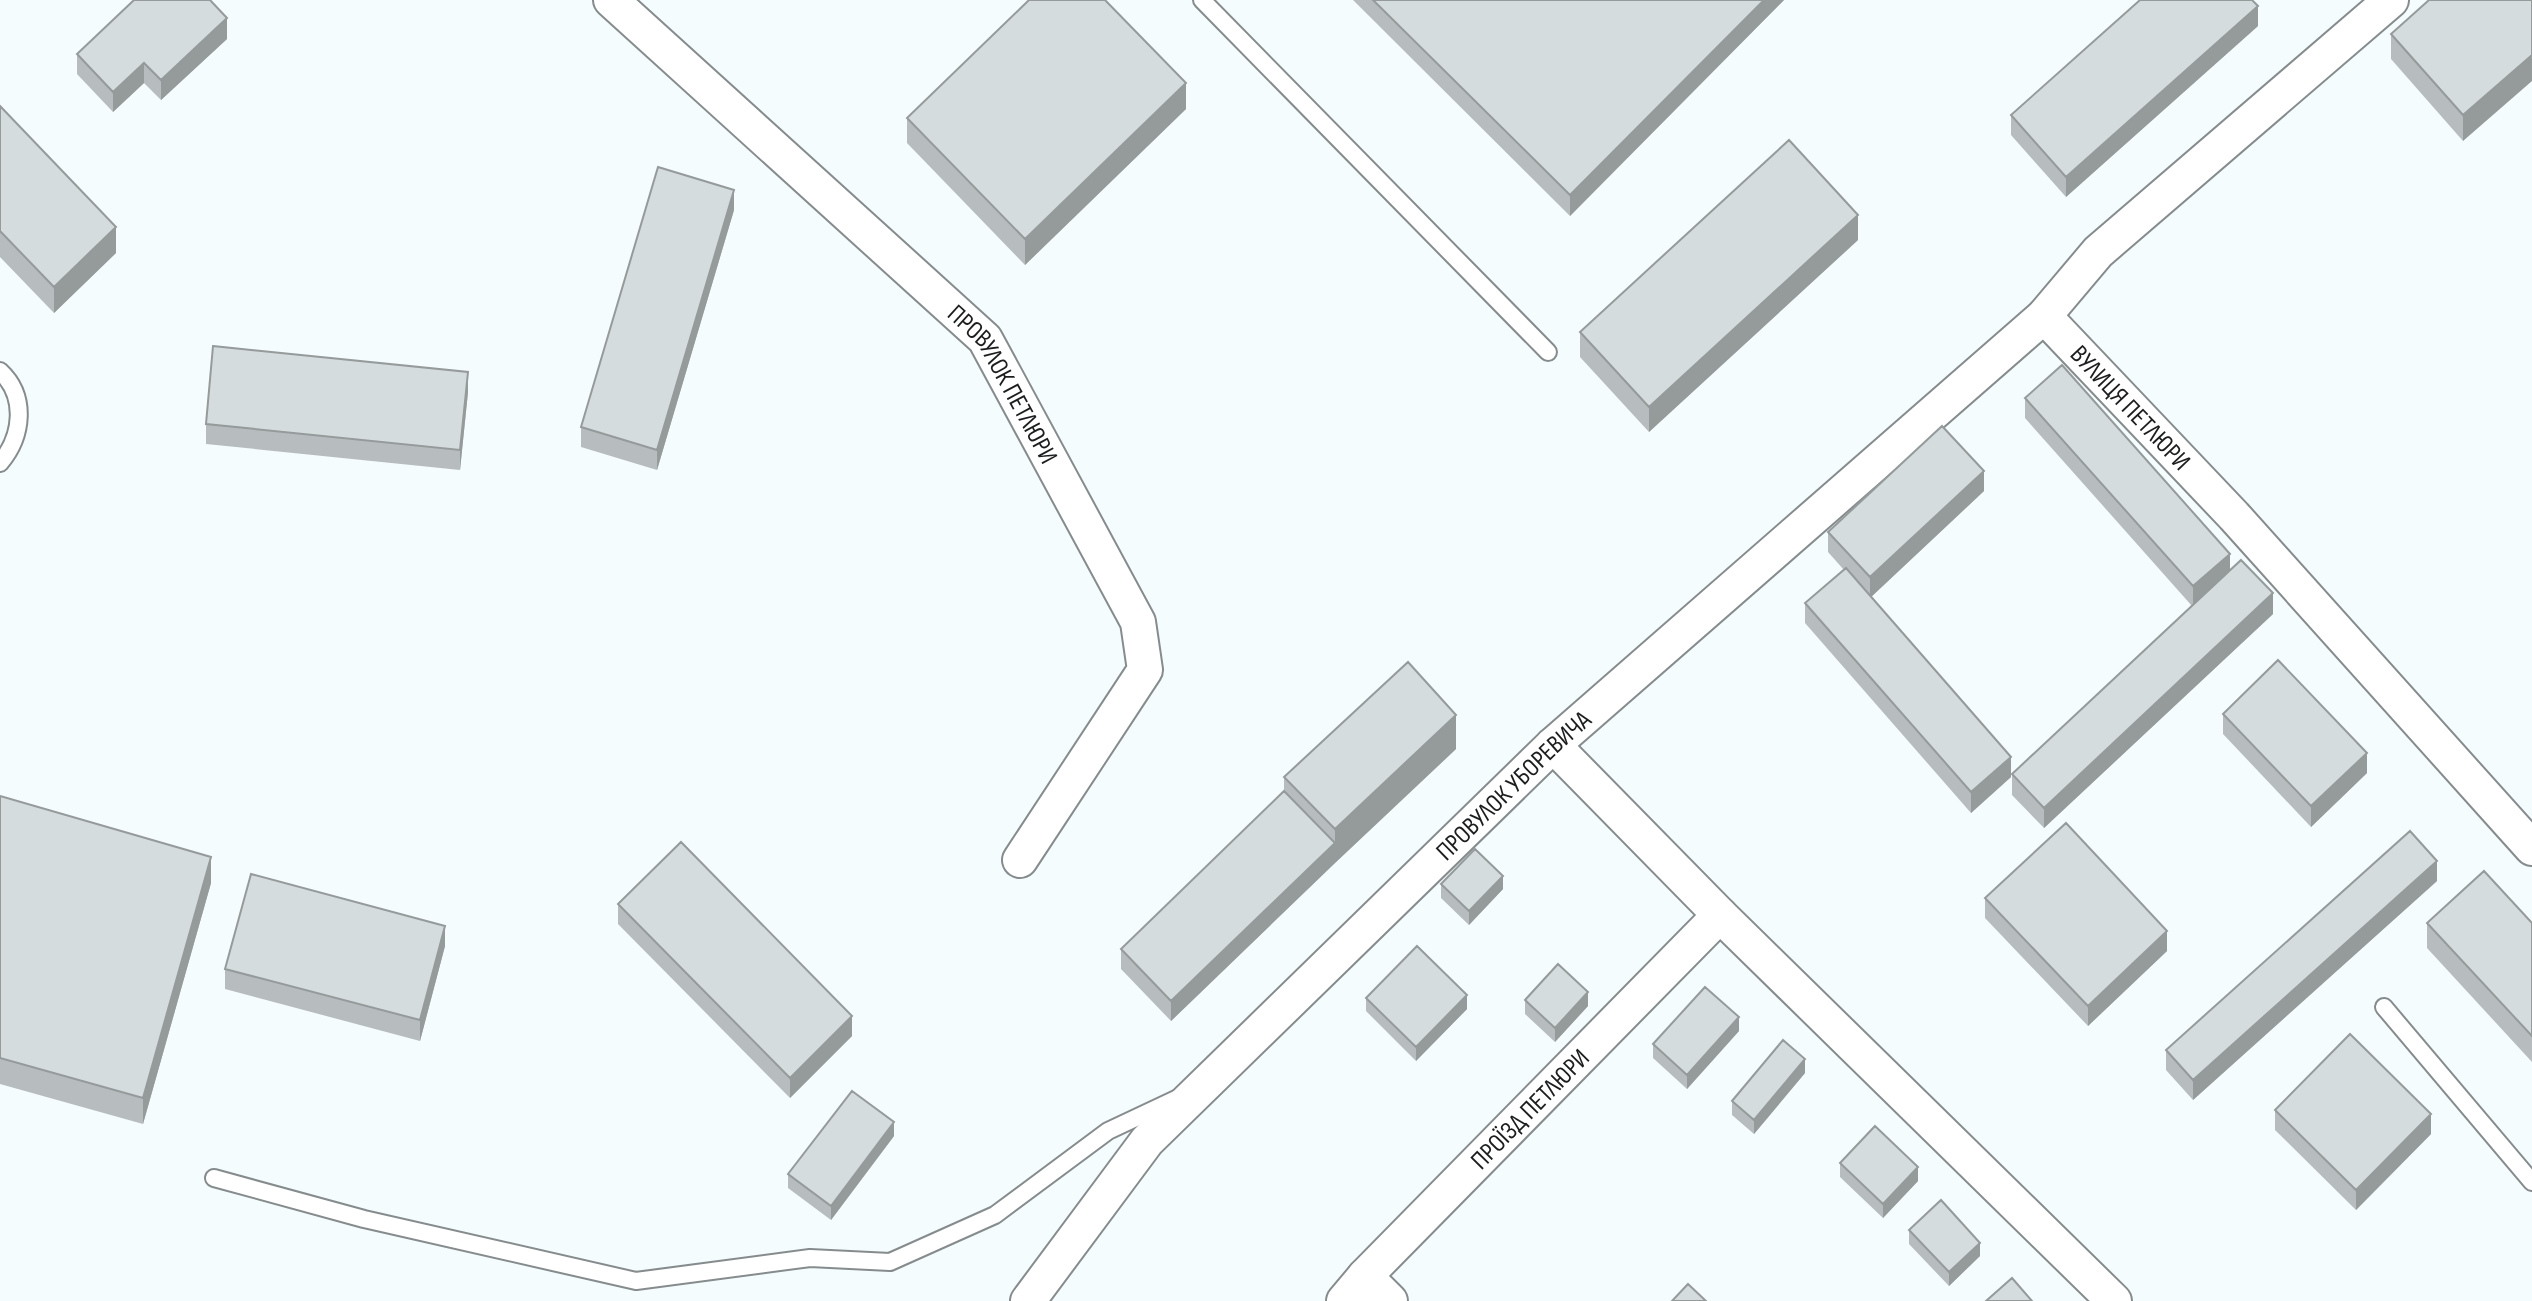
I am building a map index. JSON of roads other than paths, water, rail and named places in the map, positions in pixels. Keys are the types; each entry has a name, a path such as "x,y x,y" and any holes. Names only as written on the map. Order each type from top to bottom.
{"street":[{"name":"ПРОВУЛОК ПЕТЛЮРИ","path":"611,0 985,339 1138,622 1145,670 1020,860"},
{"path":"2044,316 2098,252 2391,0"},
{"name":"ПРОВУЛОК УБОРЕВИЧА","path":"1028,1301 1147,1141 1553,745 2044,316"},
{"name":"ВУЛИЦЯ ПЕТЛЮРИ","path":"2044,316 2234,516 2532,848"},
{"path":"1553,745 1720,915 2114,1301"},
{"name":"ПРОЇЗД ПЕТЛЮРИ","path":"1390,1301 1354,1288 1720,915"}],"lane":[{"path":"1202,0 1548,352"},
{"path":"0,371 8,379 19,402 19,426 14,444 0,463"},
{"path":"2384,1007 2532,1182"},
{"path":"214,1178 364,1219 636,1281 810,1258 890,1262 995,1215 1108,1131 1203,1087"}]}
